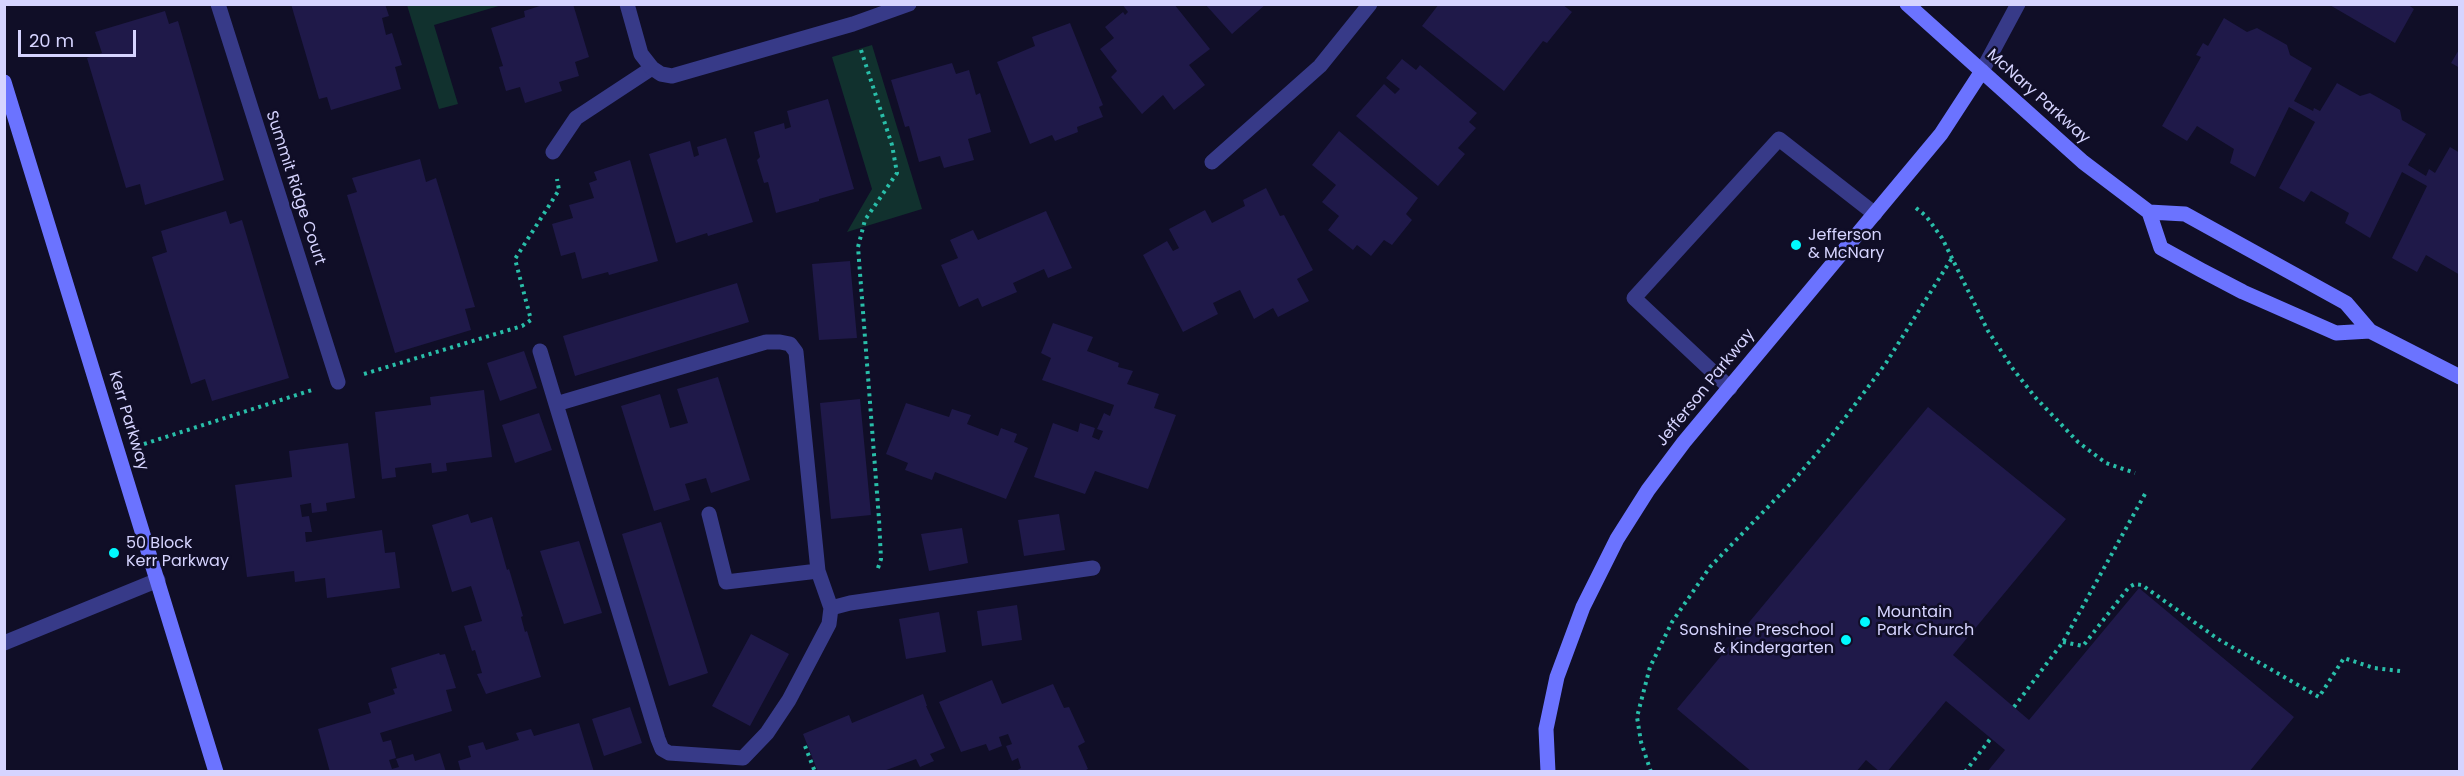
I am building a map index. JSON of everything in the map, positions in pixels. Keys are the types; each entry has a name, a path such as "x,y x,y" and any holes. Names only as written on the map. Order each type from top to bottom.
{"street":[{"name":"Summit Ridge Court","path":"219,4 338,382"},
{"path":"627,4 641,54 652,68 661,74 672,76 853,24 909,4"},
{"path":"1212,162 1320,66 1370,4"},
{"name":"McNary Parkway","path":"1907,4 2083,162 2149,212"},
{"path":"1982,71 2018,4"},
{"path":"553,152 576,118 652,68"},
{"name":"Jefferson Parkway","path":"1548,771 1546,729 1557,677 1567,646 1595,580 1617,539 1648,490 1684,442 1941,134 1982,71"},
{"name":"Kerr Parkway","path":"4,82 216,771"},
{"path":"1730,388 1634,298 1779,139 1875,214"},
{"path":"2370,331 2336,333 2253,297 2160,248 2149,212 2185,214 2346,303 2370,331 2460,376"},
{"path":"540,351 642,690 662,749 669,753 746,764 789,700 829,624 831,608 818,571 796,352 790,344 766,342 556,404"},
{"path":"709,514 726,582 818,571"},
{"path":"831,608 850,603 1093,568"},
{"path":"4,643 158,580"}],"path":[{"path":"853,24 892,145 897,173 865,220 858,247 881,559 880,567 870,574"},
{"path":"119,452 522,326 531,321 515,259 559,189 553,152"},
{"path":"1894,191 1926,216 1942,238 1988,331 2035,397 2057,422 2097,456 2117,468 2136,472"},
{"path":"1651,771 1641,742 1637,717 1650,667 1672,622 1710,567 1794,480 1830,438 1886,363 1952,258"},
{"path":"2014,708 2063,642 2145,494"},
{"path":"2063,642 2083,646 2129,587 2135,584 2142,585 2218,639 2319,697 2344,658 2374,668 2400,671"},
{"path":"1965,771 1991,738"},
{"path":"805,746 815,771"}],"green space":[{"path":"407,5 502,5 434,25 458,104 439,109"},
{"path":"872,45 922,209 847,232 872,189 832,57"}],"building":[{"path":"291,4 385,4 389,16 382,18 386,35 392,33 402,65 395,67 401,89 331,110 327,97 319,99"},
{"path":"546,4 573,4 589,57 575,62 579,76 559,82 562,91 525,103 520,87 506,91 499,67 503,66 491,28 525,17 524,11"},
{"path":"1122,4 1174,4 1210,49 1189,65 1205,85 1174,110 1163,95 1142,114 1111,77 1117,71 1100,49 1114,38 1105,27 1123,12 1125,15 1128,12"},
{"path":"1205,4 1266,4 1232,34"},
{"path":"1439,4 1562,4 1572,12 1547,43 1543,41 1504,91 1422,26"},
{"path":"2328,4 2407,4 2414,9 2395,43"},
{"path":"165,11 169,24 178,21 224,180 145,205 140,184 126,188 87,58 102,53 95,32"},
{"path":"2224,18 2247,32 2257,28 2287,45 2290,55 2312,68 2294,101 2313,111 2314,108 2320,111 2337,83 2360,96 2370,93 2400,110 2402,120 2426,134 2408,165 2426,176 2429,169 2435,173 2450,147 2460,153 2460,275 2426,255 2417,272 2392,258 2427,186 2402,172 2370,238 2345,223 2349,213 2311,191 2304,202 2279,188 2315,122 2289,107 2255,177 2230,163 2234,149 2197,126 2187,141 2162,126 2201,57 2196,55 2203,43 2208,46"},
{"path":"1070,23 1103,105 1099,107 1103,117 1077,127 1078,132 1055,141 1052,135 1030,144 997,62 1035,46 1032,37"},
{"path":"2460,48 2460,68 2451,63"},
{"path":"1402,59 1416,70 1420,65 1477,113 1469,122 1476,128 1458,148 1465,154 1438,186 1356,116 1384,84 1395,94 1400,89 1386,78"},
{"path":"952,63 956,74 969,70 976,95 980,93 991,132 968,139 974,160 944,168 940,156 919,162 909,126 905,127 891,80"},
{"path":"828,99 854,189 776,213 768,182 764,183 757,160 760,157 754,132 784,123 785,129 791,127 787,111"},
{"path":"1339,131 1418,198 1406,214 1412,220 1392,245 1384,240 1371,256 1357,245 1353,250 1328,230 1339,216 1322,202 1336,185 1312,165"},
{"path":"726,138 753,222 676,243 649,154 690,141 694,157 699,155 697,147"},
{"path":"420,159 426,182 436,178 475,307 465,309 471,330 395,353 347,195 357,192 352,178"},
{"path":"630,160 658,261 609,275 608,272 582,279 575,252 561,256 552,224 573,218 569,205 594,198 589,183 597,180 594,172"},
{"path":"1266,188 1280,216 1284,215 1313,270 1297,279 1309,301 1278,317 1273,308 1254,319 1240,290 1213,303 1218,314 1183,332 1143,255 1167,241 1173,251 1179,248 1169,229 1205,210 1212,223 1245,206 1243,200"},
{"path":"226,211 230,224 242,220 289,378 212,401 205,379 191,384 152,257 167,252 161,231"},
{"path":"1046,211 1072,268 1048,278 1044,269 1013,283 1017,292 982,307 978,298 959,307 941,265 958,258 950,240 973,230 978,240"},
{"path":"850,261 857,338 819,340 812,264"},
{"path":"737,283 749,322 575,376 563,336"},
{"path":"1053,323 1093,337 1087,351 1119,363 1118,367 1133,371 1127,384 1159,394 1154,408 1176,415 1148,489 1095,471 1085,494 1034,477 1053,423 1078,432 1080,423 1095,428 1092,437 1099,440 1103,431 1097,429 1104,413 1110,416 1114,405 1042,380 1051,358 1041,353"},
{"path":"524,351 537,388 500,401 487,363"},
{"path":"718,377 750,480 711,493 706,478 685,484 690,500 654,511 621,406 660,394 670,428 688,423 677,389"},
{"path":"484,390 492,457 446,463 447,471 432,473 431,463 395,468 396,477 382,479 375,412 431,405 430,397"},
{"path":"860,399 871,515 831,519 820,403"},
{"path":"906,403 949,417 952,409 971,415 967,424 998,436 1001,428 1017,434 1014,442 1028,448 1006,499 935,472 932,480 905,470 908,463 886,454"},
{"name":"Mountain Park Church","path":"1928,407 2066,519 1953,655 2029,720 2139,588 2294,717 2249,772 1987,772 2005,750 1946,701 1887,772 1880,772 1866,760 1856,772 1752,772 1677,709"},
{"path":"539,413 552,450 515,463 502,425"},
{"path":"348,443 355,498 326,503 327,511 312,513 311,503 300,505 302,517 309,516 312,532 305,532 306,542 382,530 385,553 395,552 400,588 327,598 325,578 295,582 294,571 247,577 235,485 292,477 289,451"},
{"path":"468,514 471,523 492,517 523,616 521,617 525,632 527,631 541,677 486,694 477,674 482,673 475,650 472,651 464,626 482,621 471,586 452,592 432,525"},
{"path":"1059,514 1065,550 1024,556 1018,520"},
{"path":"661,522 708,673 669,686 622,534"},
{"path":"962,528 968,563 929,571 921,534"},
{"path":"579,541 602,613 564,624 540,551"},
{"path":"1017,605 1022,640 982,646 977,611"},
{"path":"939,612 946,652 906,659 899,619"},
{"path":"751,634 789,654 750,726 712,706"},
{"path":"439,653 440,655 445,654 456,688 446,690 452,711 380,733 383,742 391,740 396,758 389,760 392,769 399,767 396,759 413,754 415,761 440,753 446,772 330,772 318,729 371,713 368,703 395,694 393,689 397,688 391,668"},
{"path":"992,680 1002,704 1053,684 1064,708 1069,707 1085,742 1078,746 1088,769 1082,772 1014,772 1021,768 1018,758 1012,761 1006,746 1012,744 1008,734 999,737 1002,746 989,751 986,744 961,752 939,702"},
{"path":"923,694 945,748 930,754 934,761 920,767 916,759 881,772 818,772 803,734 849,715 852,723"},
{"path":"630,707 642,743 604,756 592,719"},
{"path":"579,723 594,772 461,772 458,761 471,757 468,746 483,742 486,750 519,740 516,733 531,729 534,736"}],"place":[{"name":"Jefferson & McNary","path":"1796,245"},
{"name":"50 Block Kerr Parkway","path":"114,553"},
{"name":"Mountain Park Church","path":"1865,622"},
{"name":"Sonshine Preschool & Kindergarten","path":"1846,640"}]}
